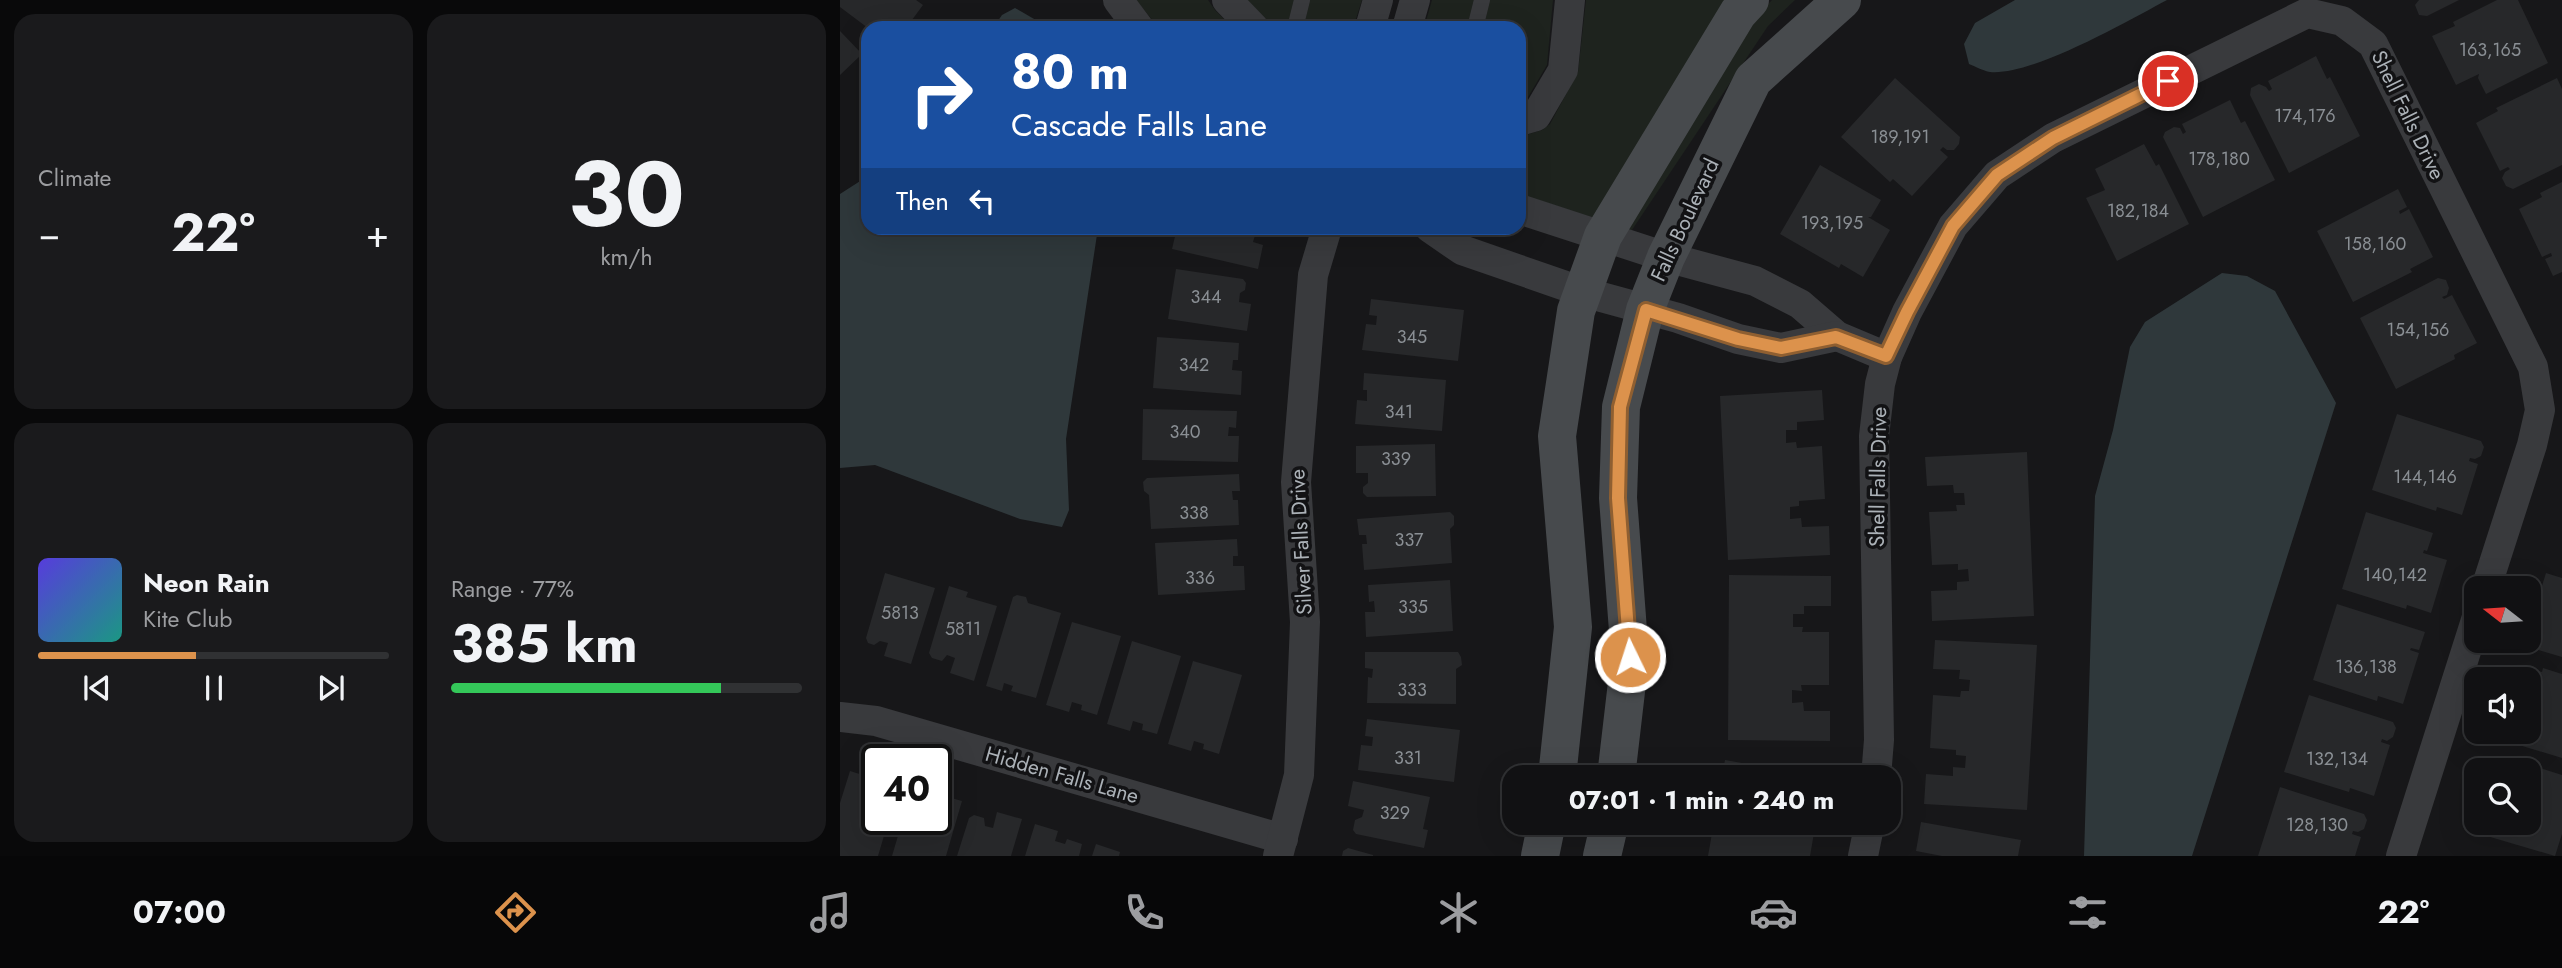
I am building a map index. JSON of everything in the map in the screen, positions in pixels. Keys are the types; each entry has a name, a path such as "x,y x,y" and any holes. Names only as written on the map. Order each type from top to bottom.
{"street":[{"path":"1118,0 1134,21"},
{"path":"1227,0 1247,21"},
{"path":"1372,21 1378,0"},
{"path":"1409,21 1415,0"},
{"path":"1526,119 1536,116 1563,70 1570,0"},
{"path":"1558,765 1573,627 1557,436 1576,311 1602,236 1738,13 1750,0"},
{"name":"Falls Boulevard","path":"1617,765 1630,657 1618,498 1620,407 1646,310 1666,257 1753,80 1842,0"},
{"name":"Shell Falls Drive","path":"1877,765 1879,740 1874,436 1880,384 1886,356 1953,226 1997,175 2053,138 2307,13 2342,21 2373,44 2533,367 2540,410 2532,445 2490,576"},
{"path":"1526,211 1666,257 1755,281 1800,304 1836,337 1886,356"},
{"name":"Silver Falls Drive","path":"1281,848 1299,775 1305,622 1296,482 1313,275 1325,235"},
{"path":"1440,235 1462,250 1583,292 1738,339 1781,348 1836,337"},
{"path":"2401,856 2466,653"},
{"name":"Hidden Falls Lane","path":"840,717 876,721 1281,848"},
{"path":"1540,856 1544,835"},
{"path":"1602,856 1607,835"},
{"path":"1863,856 1867,835"}],"lane":[{"path":"1297,21 1302,0"},
{"path":"1477,21 1482,0"}],"shaded area":[{"path":"1136,0 1208,0 1226,21 1153,21"},
{"path":"1247,0 1362,0 1355,21 1268,21"},
{"path":"1432,0 1553,0 1547,65 1526,101 1526,21 1426,21"},
{"path":"1586,0 1728,0 1594,218 1526,196 1526,135 1542,130 1550,124 1578,72"},
{"path":"1772,0 1795,0 1768,26 1632,230 1626,229 1751,22"},
{"path":"2015,0 2167,0 2080,45 2030,65 2008,71 1990,72 1969,64 1964,44 1975,23"},
{"path":"1015,8 1038,21 998,21 1002,15"},
{"path":"861,180 861,235 1097,235 1066,439 1069,510 1062,527 1020,519 875,465 840,468 840,194"},
{"path":"2222,273 2247,276 2275,291 2336,403 2192,856 2084,856 2095,496 2113,430 2130,347 2145,322"}],"building":[{"path":"840,0 916,0 923,5 911,21 861,23 840,7"},
{"path":"2419,0 2459,0 2427,16 2419,15 2415,5"},
{"path":"2497,0 2518,0 2548,63 2486,94 2478,78 2479,74 2456,85 2432,36 2455,26 2453,22"},
{"path":"840,31 861,55 840,75"},
{"path":"2316,56 2327,79 2330,77 2360,136 2289,173 2250,95 2251,88 2259,84 2269,91 2272,89 2268,81"},
{"path":"1895,78 1960,137 1954,150 1943,147 1940,150 1948,157 1912,196 1893,179 1890,182 1841,137"},
{"path":"2557,78 2562,89 2562,165 2513,189 2506,186 2502,178 2510,169 2508,167 2500,171 2476,123 2498,111 2496,108"},
{"path":"2230,100 2241,123 2245,121 2275,180 2203,217 2163,137 2165,132 2174,127 2180,128 2183,134 2186,132 2182,124"},
{"path":"2144,144 2156,166 2159,164 2189,224 2117,261 2086,198 2105,190 2095,169"},
{"path":"1820,165 1881,200 1871,217 1868,217 1890,230 1863,277 1841,264 1839,268 1780,234"},
{"path":"2562,182 2562,272 2553,276 2545,259 2552,256 2551,253 2542,257 2519,209 2542,197 2540,193"},
{"path":"2398,189 2407,207 2399,211 2400,214 2409,209 2433,257 2410,269 2412,272 2353,302 2317,231"},
{"path":"1175,235 1255,235 1253,242 1263,245 1258,269 1172,249"},
{"path":"1176,269 1243,279 1246,283 1245,290 1240,293 1239,302 1251,304 1247,331 1168,319"},
{"path":"2438,278 2446,280 2449,288 2447,295 2442,297 2444,299 2452,295 2477,343 2454,355 2455,359 2396,389 2360,318"},
{"path":"1371,299 1464,310 1458,361 1362,350 1366,324 1376,325 1377,316 1369,315"},
{"path":"1157,337 1239,343 1238,360 1233,360 1232,370 1242,371 1241,395 1153,388"},
{"path":"1364,373 1446,380 1442,431 1355,424 1357,400 1367,401 1367,390 1363,390"},
{"path":"1822,390 1824,420 1797,422 1797,430 1786,430 1786,443 1796,442 1797,448 1822,446 1825,499 1799,501 1799,506 1790,507 1790,519 1801,518 1802,527 1829,526 1830,555 1728,560 1720,396"},
{"path":"1143,409 1237,411 1236,428 1229,427 1228,436 1239,436 1238,462 1142,460"},
{"path":"2397,414 2481,441 2484,447 2481,456 2470,458 2469,461 2478,464 2462,515 2437,507 2436,511 2372,490"},
{"path":"1435,444 1436,496 1367,497 1363,493 1363,487 1368,483 1368,473 1356,473 1356,446"},
{"path":"2027,452 2034,616 1932,621 1931,591 1957,590 1957,582 1969,581 1968,569 1958,570 1958,564 1932,565 1929,512 1957,511 1956,505 1965,505 1964,493 1954,493 1953,485 1927,486 1925,457"},
{"path":"1239,474 1240,491 1232,491 1233,500 1238,500 1239,525 1151,529 1149,495 1144,491 1143,482 1147,478"},
{"path":"1450,512 1454,516 1454,525 1450,529 1452,563 1364,570 1362,544 1367,544 1366,535 1359,535 1357,519"},
{"path":"2366,512 2433,533 2427,551 2424,550 2423,553 2447,560 2431,613 2407,605 2406,609 2342,589"},
{"path":"1237,539 1238,556 1233,556 1233,566 1244,566 1245,590 1158,595 1155,543"},
{"path":"885,573 935,588 911,664 884,656 888,643 880,641 874,645 868,643 866,638"},
{"path":"2546,573 2562,578 2562,657 2541,651 2541,589"},
{"path":"1729,575 1831,576 1831,606 1804,606 1804,614 1793,614 1793,627 1803,627 1802,632 1829,632 1829,685 1801,685 1802,691 1792,690 1792,703 1803,702 1804,711 1830,711 1830,741 1728,740"},
{"path":"1450,580 1453,631 1366,637 1365,612 1375,612 1374,601 1369,602 1368,585"},
{"path":"949,586 968,592 966,597 997,606 974,681 950,673 955,658 947,655 942,661 932,658 929,653"},
{"path":"1013,597 1026,597 1028,603 1061,613 1036,698 1011,691 1013,686 1004,683 1002,691 986,686"},
{"path":"2337,604 2425,632 2419,650 2410,650 2419,653 2403,704 2378,696 2377,701 2313,680"},
{"path":"1072,622 1121,636 1097,715 1081,710 1082,705 1072,702 1069,712 1046,705"},
{"path":"1935,640 2037,645 2027,810 1924,804 1926,774 1953,776 1953,767 1965,768 1966,756 1956,755 1956,750 1930,748 1933,695 1960,697 1961,691 1969,691 1970,680 1959,679 1960,670 1933,669"},
{"path":"1132,641 1181,656 1157,734 1142,730 1143,724 1133,721 1130,731 1107,724"},
{"path":"1365,652 1458,652 1462,665 1456,669 1456,704 1367,703 1368,677 1372,678 1373,669 1365,668"},
{"path":"1193,661 1242,675 1219,754 1203,749 1204,744 1194,741 1191,751 1168,744"},
{"path":"2543,668 2562,674 2562,758 2516,744 2541,744"},
{"path":"2309,695 2393,722 2396,728 2393,737 2387,741 2382,739 2381,742 2390,745 2374,796 2350,788 2349,792 2284,772"},
{"path":"1367,719 1460,730 1454,782 1358,770 1361,745 1372,746 1373,737 1365,736"},
{"path":"1725,760 1753,765 1724,765"},
{"path":"2541,768 2562,775 2562,834 2555,856 2484,835 2541,835"},
{"path":"850,771 861,774 861,835 884,835 878,856 840,856 840,803"},
{"path":"1353,781 1430,797 1423,829 1428,830 1424,848 1356,834 1353,830 1355,820 1362,817 1364,810 1348,806"},
{"path":"2280,787 2364,814 2367,820 2364,829 2353,831 2352,834 2361,837 2355,856 2258,856"},
{"path":"952,798 962,801 946,856 892,856 898,835 952,835"},
{"path":"997,812 1022,819 1011,856 957,856 969,818 974,815 984,818 985,826 993,828"},
{"path":"1921,822 2021,840 2018,856 1942,856 1916,851"},
{"path":"1035,824 1058,831 1055,841 1065,844 1067,839 1082,844 1079,856 1025,856"},
{"path":"1712,835 1814,835 1810,856 1708,856"},
{"path":"1096,844 1120,852 1119,856 1092,856"},
{"path":"1348,848 1373,856 1342,856 1343,851"}],"route":[{"path":"1630,657 1618,498 1620,407 1646,310 1738,339 1781,348 1836,337 1886,356 1953,226 1997,175 2053,138 2168,81"}]}
